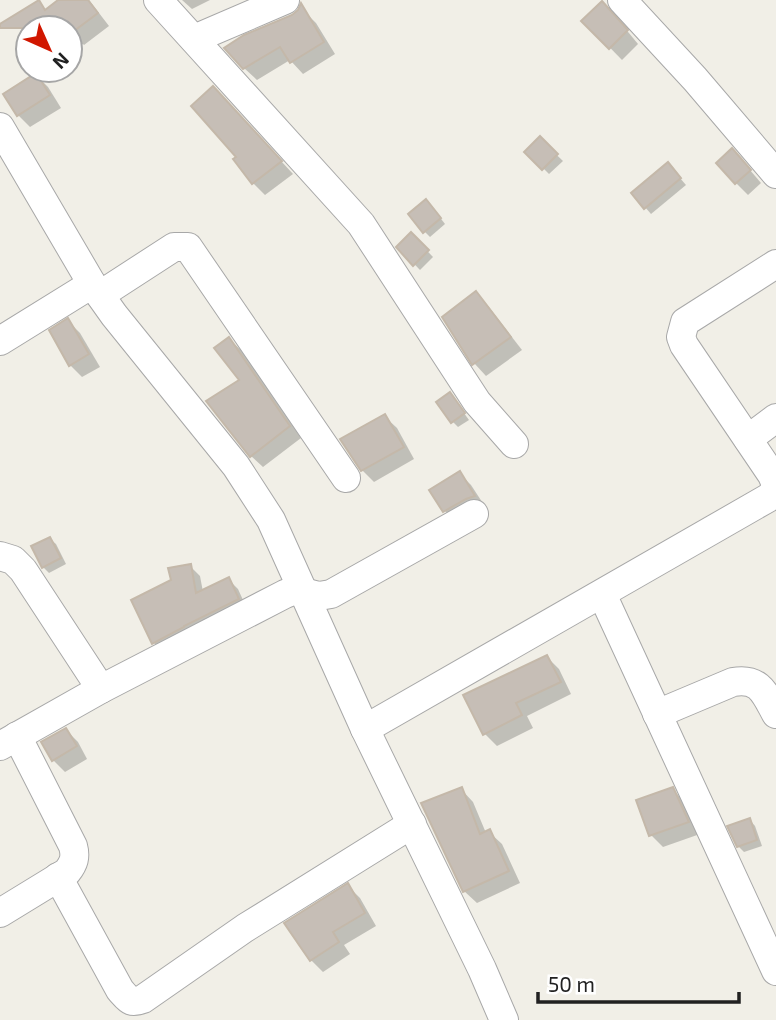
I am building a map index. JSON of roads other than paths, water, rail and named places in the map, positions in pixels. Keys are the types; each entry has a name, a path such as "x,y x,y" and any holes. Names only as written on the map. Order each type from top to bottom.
{"street":[{"path":"158,0 361,224 477,402 514,444"},
{"path":"194,39 285,0"},
{"path":"622,0 695,79 776,174"},
{"path":"0,127 96,289 236,467 271,520 365,729 504,1020"},
{"path":"0,341 174,247 187,247 346,478"},
{"path":"365,729 776,492 772,475 681,337 685,322 776,264"},
{"path":"748,439 776,418"},
{"path":"0,913 67,872 74,863 75,855 73,846 9,741 102,689 285,594 295,590 319,596 331,594 474,514"},
{"path":"0,556 13,560 23,570 102,689"},
{"path":"602,594 776,971"},
{"path":"657,714 742,680 753,682 760,688 776,714"},
{"path":"58,877 120,990 129,1000 135,1002 286,901 412,824"}]}
